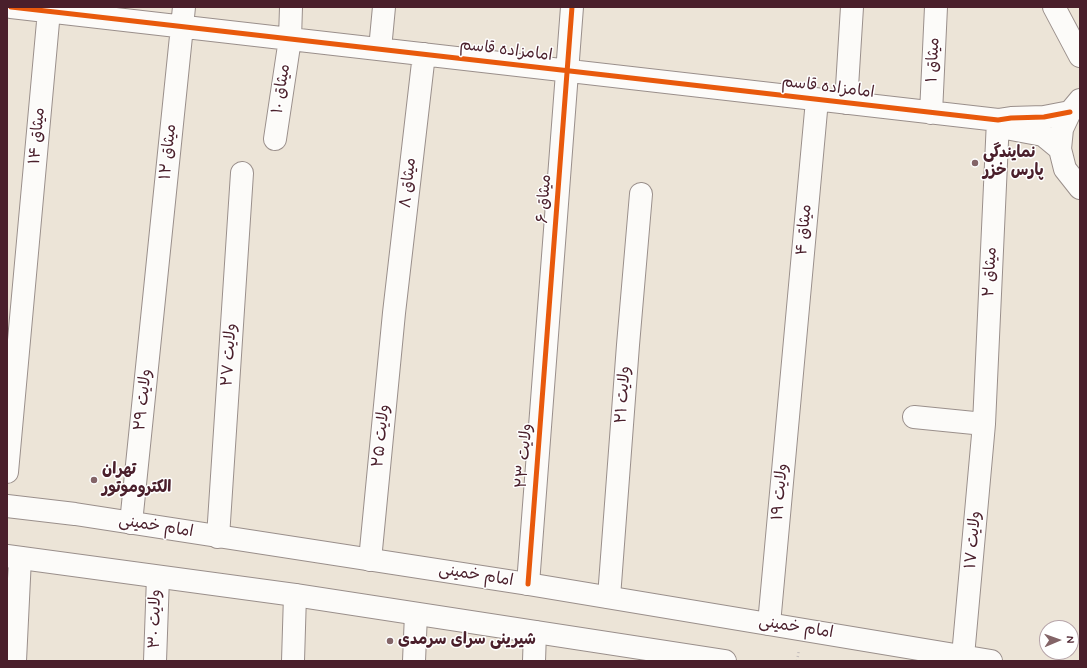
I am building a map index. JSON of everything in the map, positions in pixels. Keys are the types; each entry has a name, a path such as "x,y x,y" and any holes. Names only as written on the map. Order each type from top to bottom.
{"street":[{"name":"امامزاده قاسم","path":"11,7 49,11 88,11 183,17 290,39 998,120 1044,117 1075,106"},
{"name":"میثاق ۱۰","path":"274,139 290,39 291,7"},
{"path":"380,49 384,7"},
{"name":"میثاق ۶","path":"548,329 572,7"},
{"path":"846,103 852,7"},
{"name":"میثاق ۱","path":"931,112 936,7"},
{"path":"1054,7 1080,56"},
{"name":"میثاق ۱۴","path":"7,472 49,11"},
{"name":"میثاق ۱۲","path":"156,277 183,17"},
{"name":"میثاق ۸","path":"394,313 424,54"},
{"name":"میثاق ۴","path":"793,360 817,100"},
{"path":"1075,106 1062,129 1060,149 1065,169 1080,188"},
{"path":"998,120 1011,129 1043,135 1060,149"},
{"name":"میثاق ۲","path":"984,424 998,120"},
{"name":"ولایت ۲۷","path":"218,536 242,173"},
{"name":"ولایت ۲۱","path":"610,597 628,345 641,194"},
{"name":"ولایت ۲۹","path":"131,523 156,277"},
{"name":"ولایت ۲۵","path":"370,560 394,313"},
{"name":"ولایت ۲۳","path":"528,584 548,329"},
{"name":"ولایت ۱۹","path":"768,624 793,360"},
{"path":"914,417 984,424"},
{"name":"ولایت ۱۷","path":"963,656 984,424"},
{"name":"امام خمینی","path":"7,506 218,536 528,584 991,661"},
{"path":"15,661 13,557 295,595 536,632 662,656 725,661"},
{"name":"ولایت ۳۰","path":"155,661 158,577"},
{"path":"293,661 295,595"},
{"path":"414,661 416,614"},
{"path":"534,661 536,632"}],"cycle path":[{"path":"11,7 998,120 1044,117 1070,112"},
{"path":"528,584 572,7"}],"place":[{"name":"نمایندگی پارس خزر","path":"975,163"},
{"name":"تهران الکتروموتور","path":"94,480"},
{"name":"شیرینی سرای سرمدی","path":"390,641"}]}
